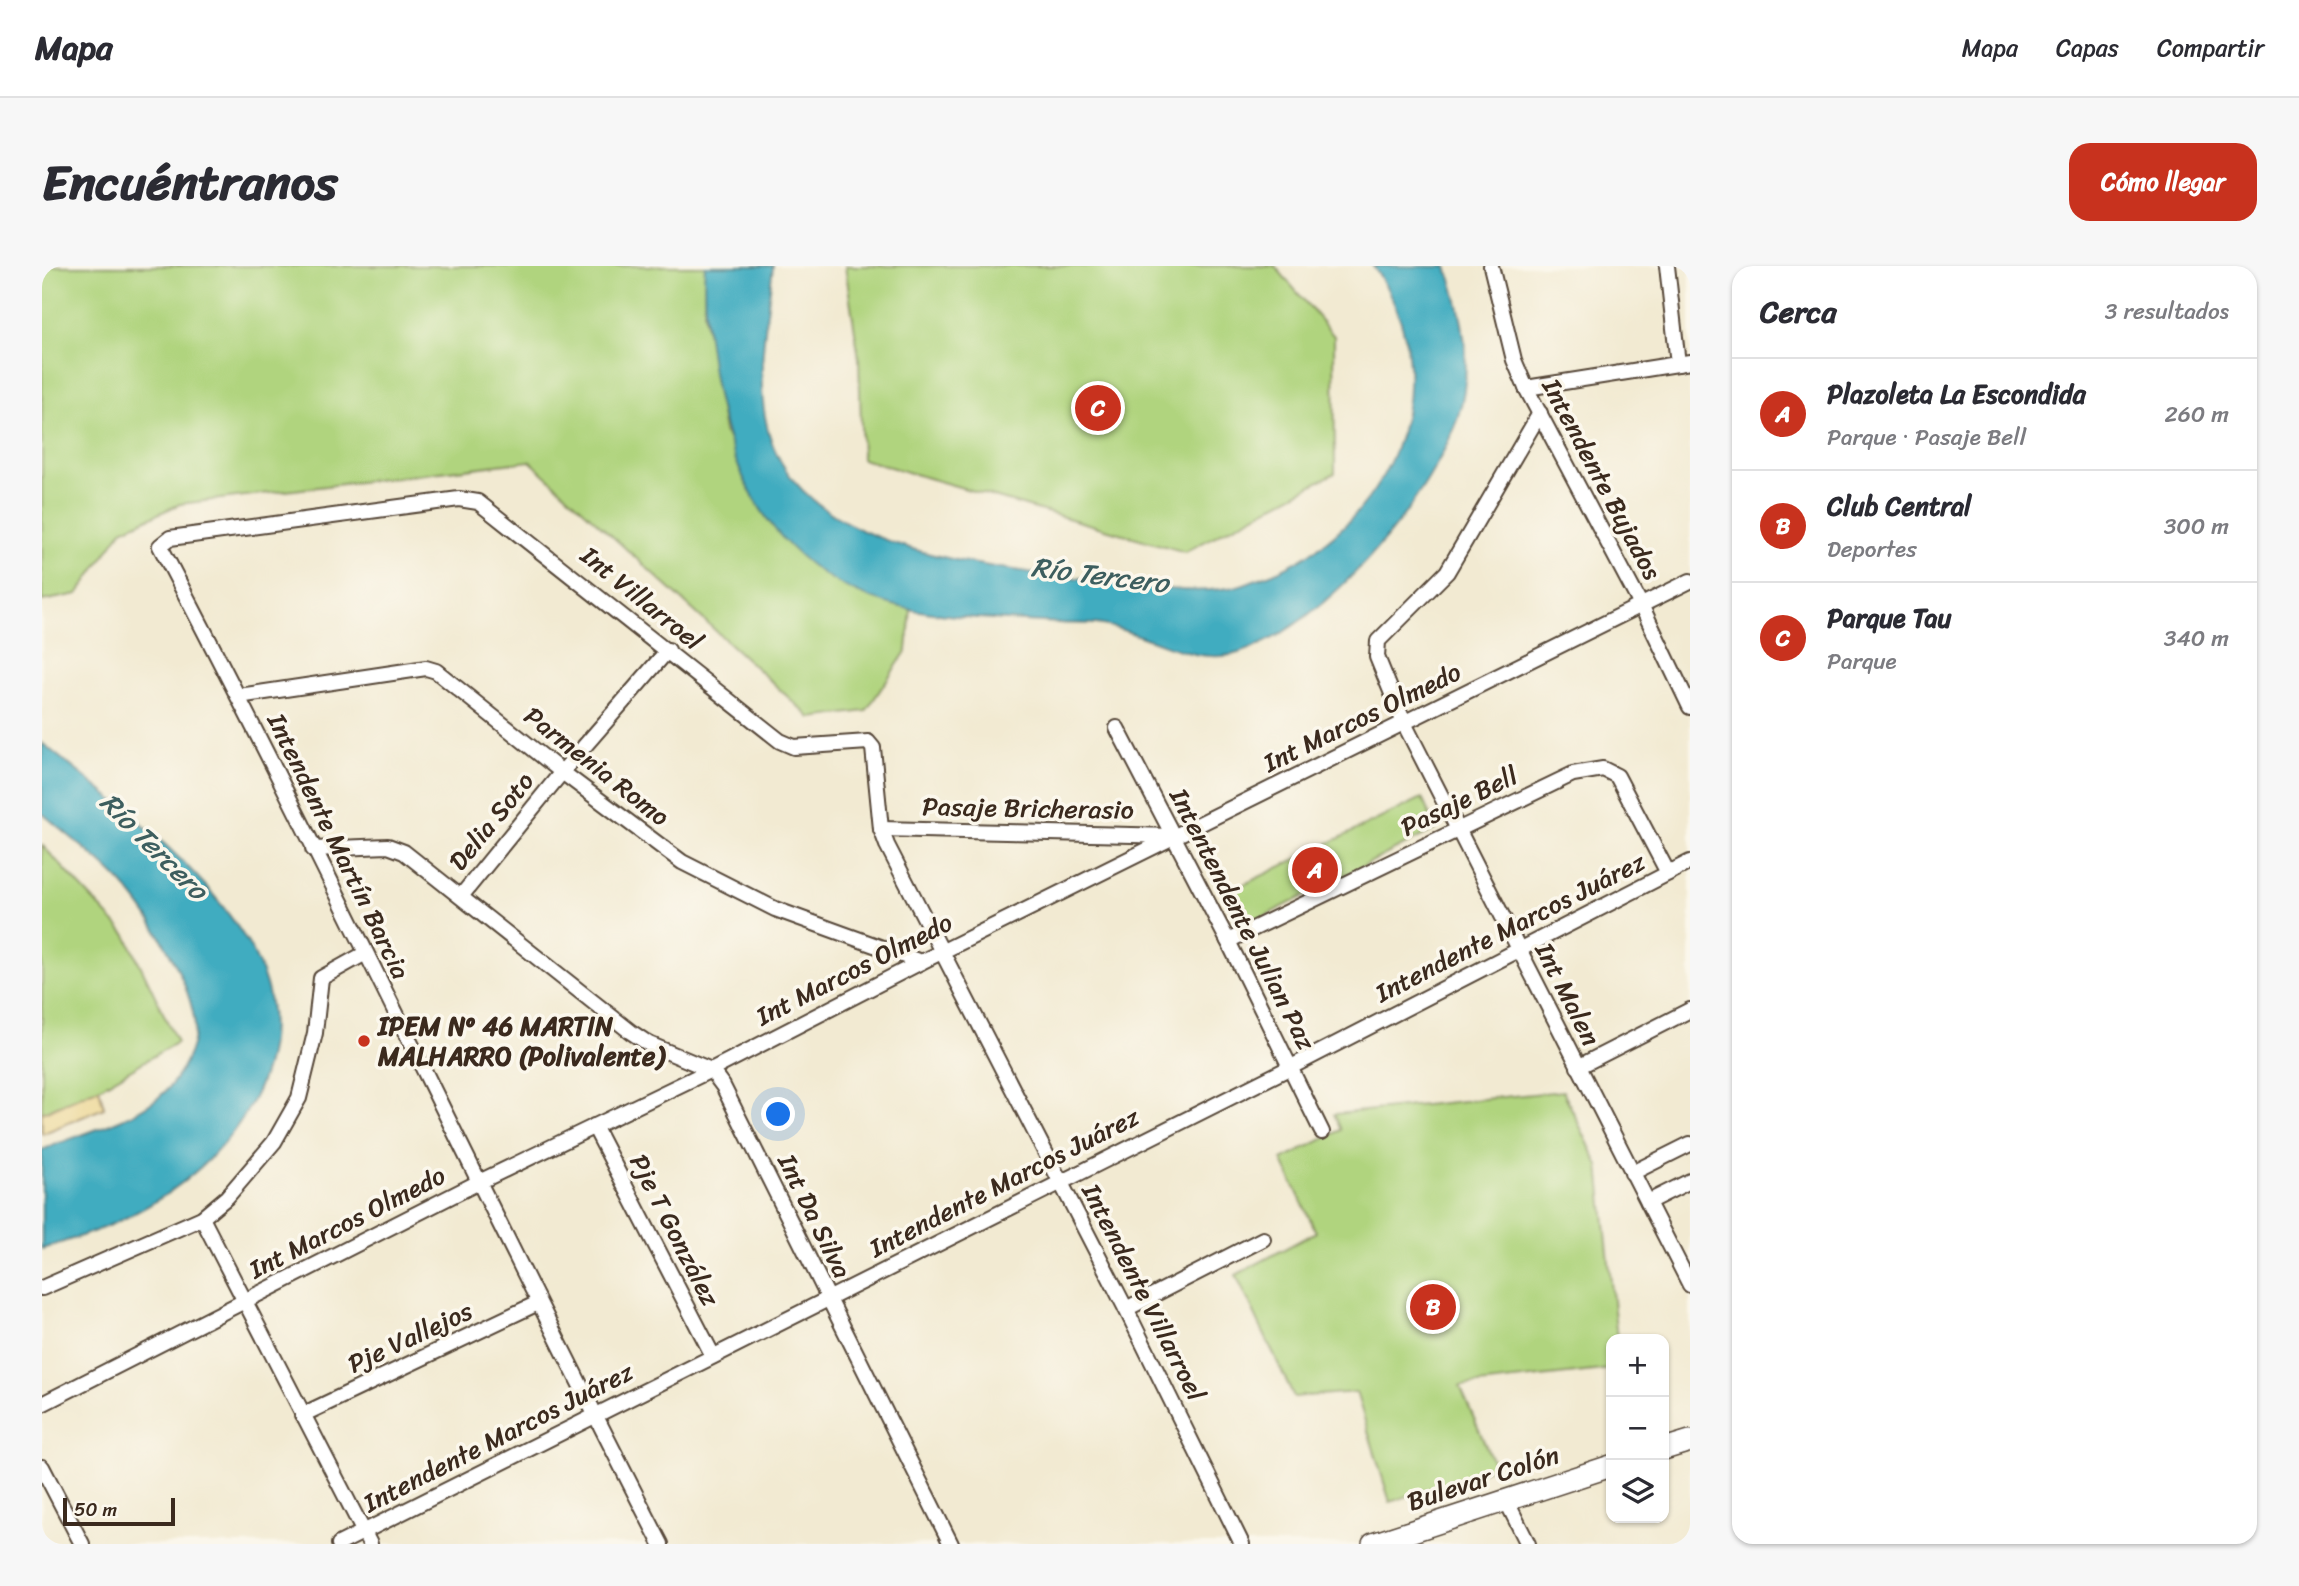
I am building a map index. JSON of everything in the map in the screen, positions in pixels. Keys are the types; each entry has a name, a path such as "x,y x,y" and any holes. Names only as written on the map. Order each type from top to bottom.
{"main road":[{"path":"1669,1447 1690,1441"},
{"name":"Bulevar Colón","path":"1373,1544 1606,1468"}],"street":[{"name":"Intendente Bujados","path":"1491,266 1514,360 1526,388 1642,607 1690,707"},
{"path":"1526,388 1684,363 1667,266"},
{"name":"Int Malen","path":"1540,414 1447,572 1378,641 1377,657 1404,723 1690,1285"},
{"name":"Int Villarroel","path":"160,546 170,538 459,499 478,502 780,741 794,747 868,743 873,748 881,829 942,952"},
{"name":"Intendente Martín Barcia","path":"160,546 239,696 477,1183 661,1544"},
{"name":"Int Marcos Olmedo","path":"42,1404 477,1183 711,1070 921,962 1690,581"},
{"name":"Delia Soto","path":"462,895 562,772 668,650"},
{"name":"Parmenia Romo","path":"239,696 426,668 436,671 562,772 682,862 775,909 921,962"},
{"name":"Intentendente Julian Paz","path":"1118,728 1228,941 1322,1132"},
{"name":"Pasaje Bell","path":"1228,941 1561,778 1603,769 1617,776 1668,873"},
{"name":"Pasaje Bricherasio","path":"881,829 1174,836"},
{"path":"313,849 388,846 404,852 649,1044 711,1070"},
{"name":"Intendente Marcos Juárez","path":"339,1544 367,1538 713,1356 1290,1067 1690,862"},
{"name":"Intendente Villarroel","path":"942,952 1126,1309 1242,1544"},
{"path":"42,1288 202,1218 227,1197 274,1142 299,1098 315,1033 321,978 364,954"},
{"path":"1578,1068 1690,1010"},
{"name":"Int Da Silva","path":"711,1070 723,1086 951,1544"},
{"name":"Pje T González","path":"594,1126 713,1356"},
{"path":"1632,1173 1690,1144"},
{"path":"1648,1202 1690,1181"},
{"path":"202,1218 367,1538"},
{"path":"1126,1309 1263,1239"},
{"name":"Pje Vallejos","path":"302,1415 538,1303"},
{"path":"42,1467 82,1544"},
{"path":"1506,1500 1528,1544"}],"green space":[{"path":"42,266 705,266 704,312 724,432 809,561 837,582 911,609 907,650 866,711 811,718 530,461 180,504 122,530 78,594 42,601"},
{"path":"845,266 1275,266 1334,336 1335,473 1185,552 862,459 859,358"},
{"path":"1422,798 1436,829 1241,928 1224,894"},
{"path":"42,845 126,935 177,1042 99,1088 42,1113"},
{"path":"1563,1091 1599,1166 1616,1334 1606,1334 1606,1370 1460,1386 1495,1467 1390,1502 1356,1392 1294,1397 1236,1275 1316,1232 1282,1160 1341,1130 1334,1114"}],"sand":[{"path":"99,1088 104,1108 42,1134 42,1113"}],"water":[{"path":"705,266 773,266 762,366 765,416 771,440 781,462 806,494 840,519 881,538 925,553 972,563 1165,589 1212,590 1260,578 1305,556 1343,527 1374,490 1396,449 1407,404 1408,358 1397,311 1373,266 1447,267 1462,322 1466,360 1463,397 1445,449 1425,484 1372,555 1308,615 1274,637 1242,652 1205,656 1096,624 986,619 914,610 870,598 832,579 800,555 773,527 751,494 735,457 722,416 713,373 705,307"},
{"name":"Río Tercero","path":"42,743 155,835 207,887 249,945 267,986 272,1027 266,1066 251,1103 229,1137 200,1168 167,1194 131,1215 98,1230 42,1249 42,1150 117,1121 158,1098 173,1082 185,1062 195,1028 190,1001 175,963 142,908 109,870 42,813"}],"place":[{"name":"Parque Tau","path":"1098,408"},
{"name":"Plazoleta La Escondida","path":"1315,870"},
{"name":"IPEM Nº 46 MARTIN MALHARRO (Polivalente)","path":"364,1041"},
{"name":"Club Central","path":"1433,1307"}]}
